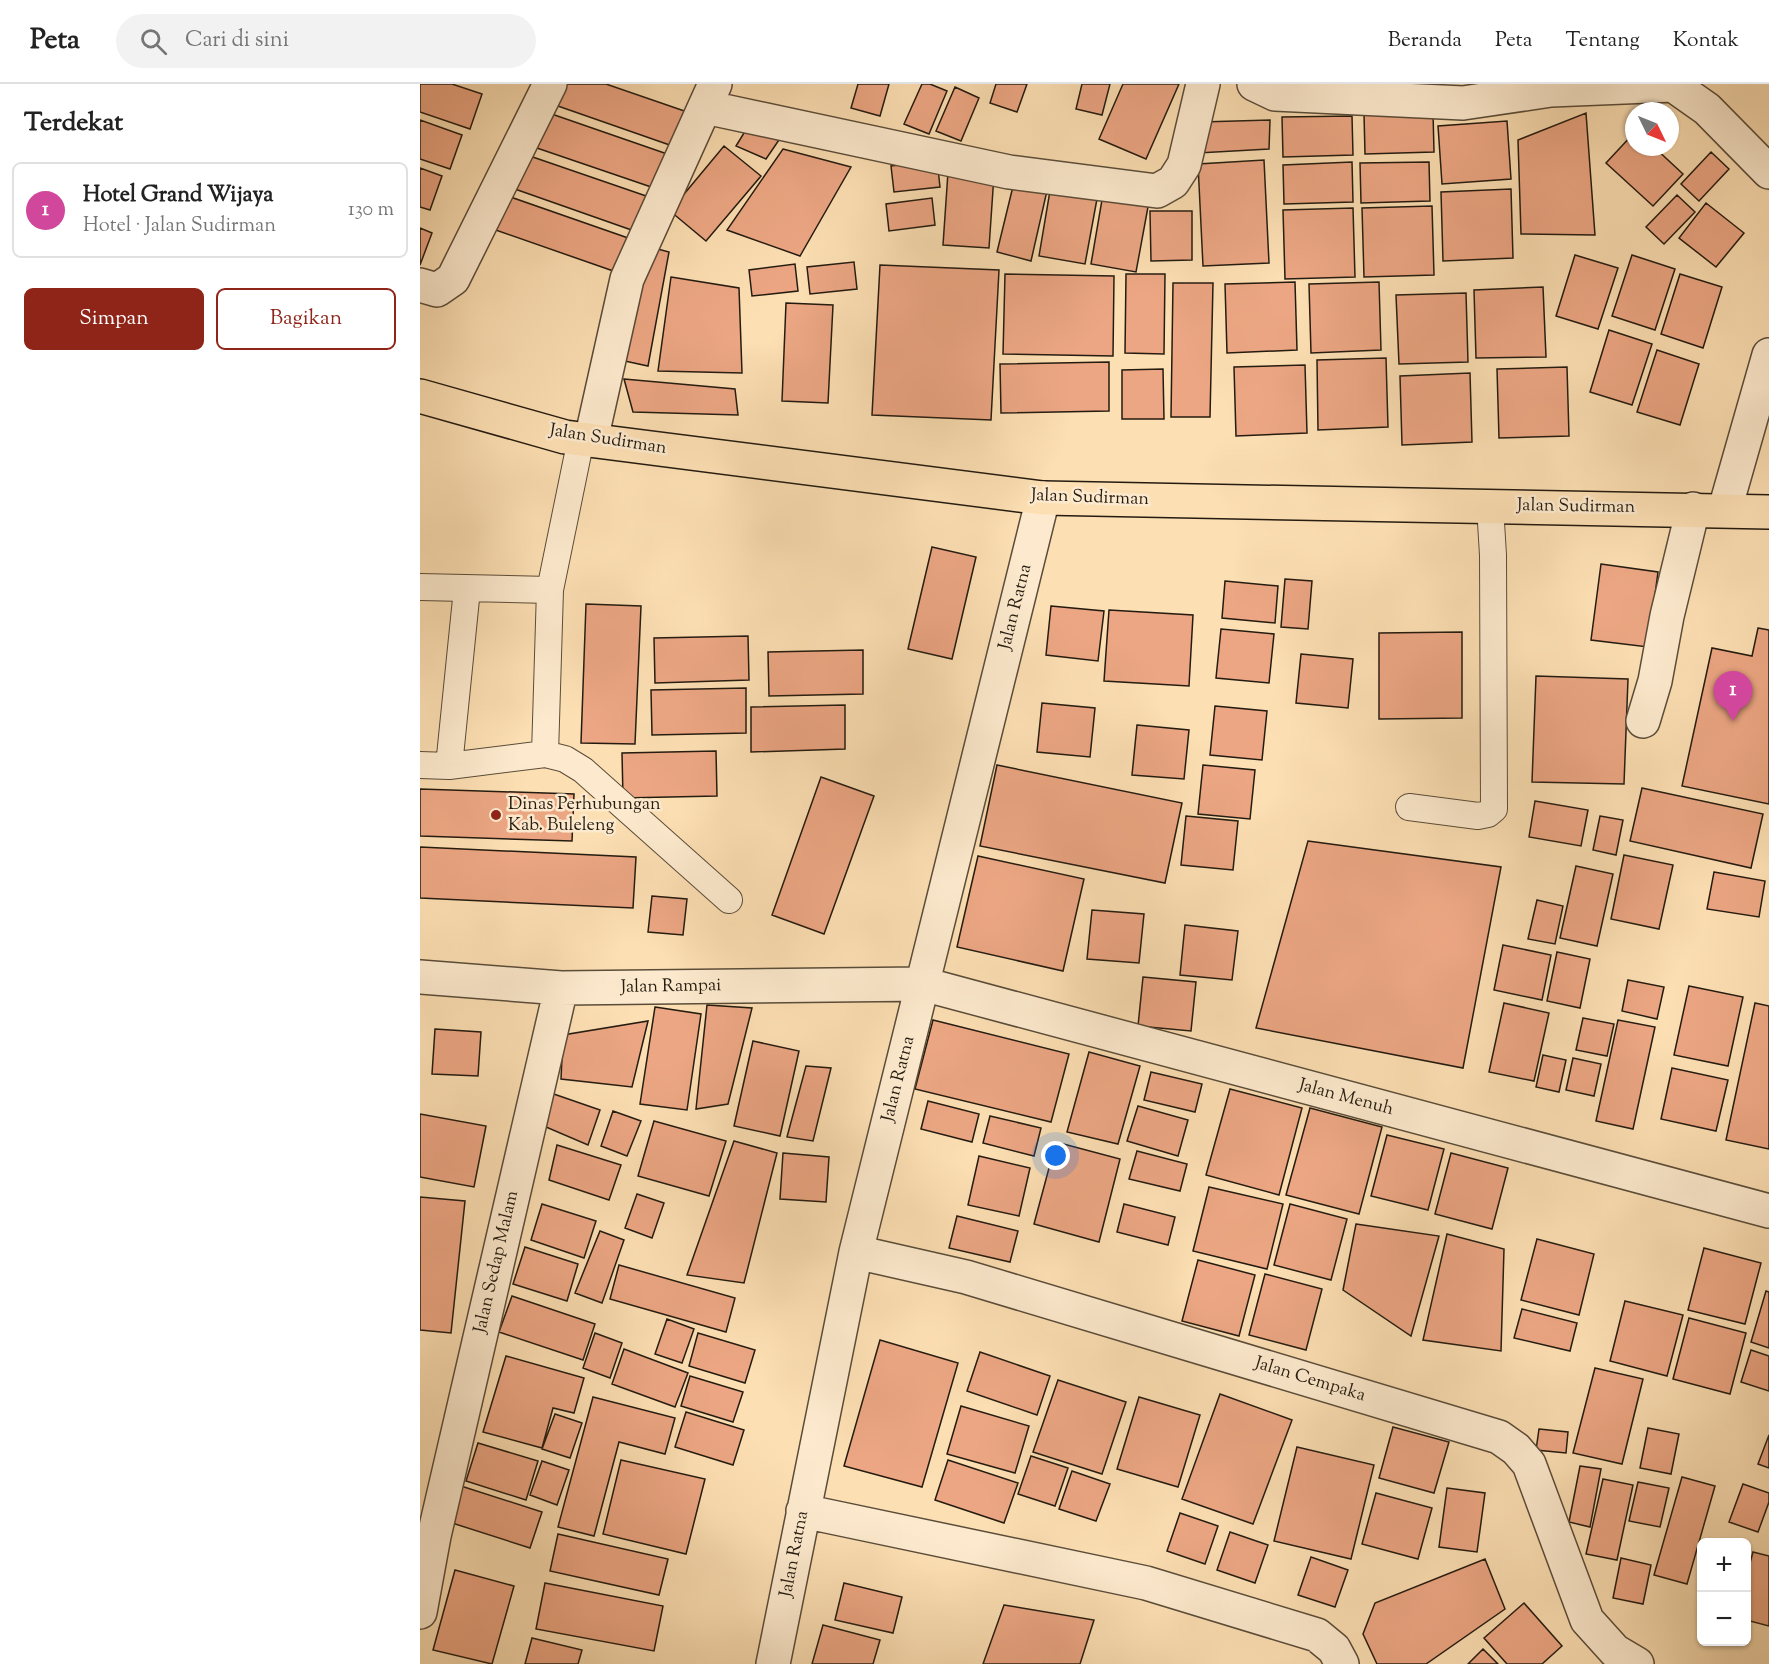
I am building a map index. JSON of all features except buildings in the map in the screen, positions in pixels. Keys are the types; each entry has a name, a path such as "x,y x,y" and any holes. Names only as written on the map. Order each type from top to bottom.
{"main road":[{"name":"Jalan Sudirman","path":"420,396 565,437 1043,498 1709,509 1769,512"}],"street":[{"path":"420,285 437,290 453,279 550,84"},
{"path":"586,439 627,279 710,96 1009,172 1157,191 1173,182 1184,165 1203,84"},
{"path":"1254,84 1275,94 1421,103 1463,103 1551,90 1673,85 1707,109 1769,172"},
{"path":"1643,721 1655,681 1667,616 1769,355"},
{"name":"Jalan Ratna","path":"773,1664 856,1252 1043,498"},
{"name":"Jalan Rampai","path":"420,977 561,988 923,984"},
{"name":"Jalan Menuh","path":"923,984 1769,1211"},
{"name":"Jalan Sedap Malam","path":"420,1612 427,1535 561,988"},
{"name":"Jalan Cempaka","path":"856,1252 966,1277 1499,1437 1516,1449 1529,1464 1587,1620 1616,1651 1637,1664"},
{"path":"803,1511 1146,1583 1317,1635 1334,1649 1342,1664"}],"lane":[{"path":"545,754 550,590 586,439"},
{"path":"1409,807 1479,816 1488,814 1494,809 1493,555 1490,506"},
{"path":"420,587 550,590"},
{"path":"449,766 466,589"},
{"path":"420,765 449,766 545,754 565,759 583,770 729,900"}],"place":[{"name":"Hotel Grand Wijaya","path":"1733,721"},
{"name":"Dinas Perhubungan Kab. Buleleng","path":"496,815"}]}
